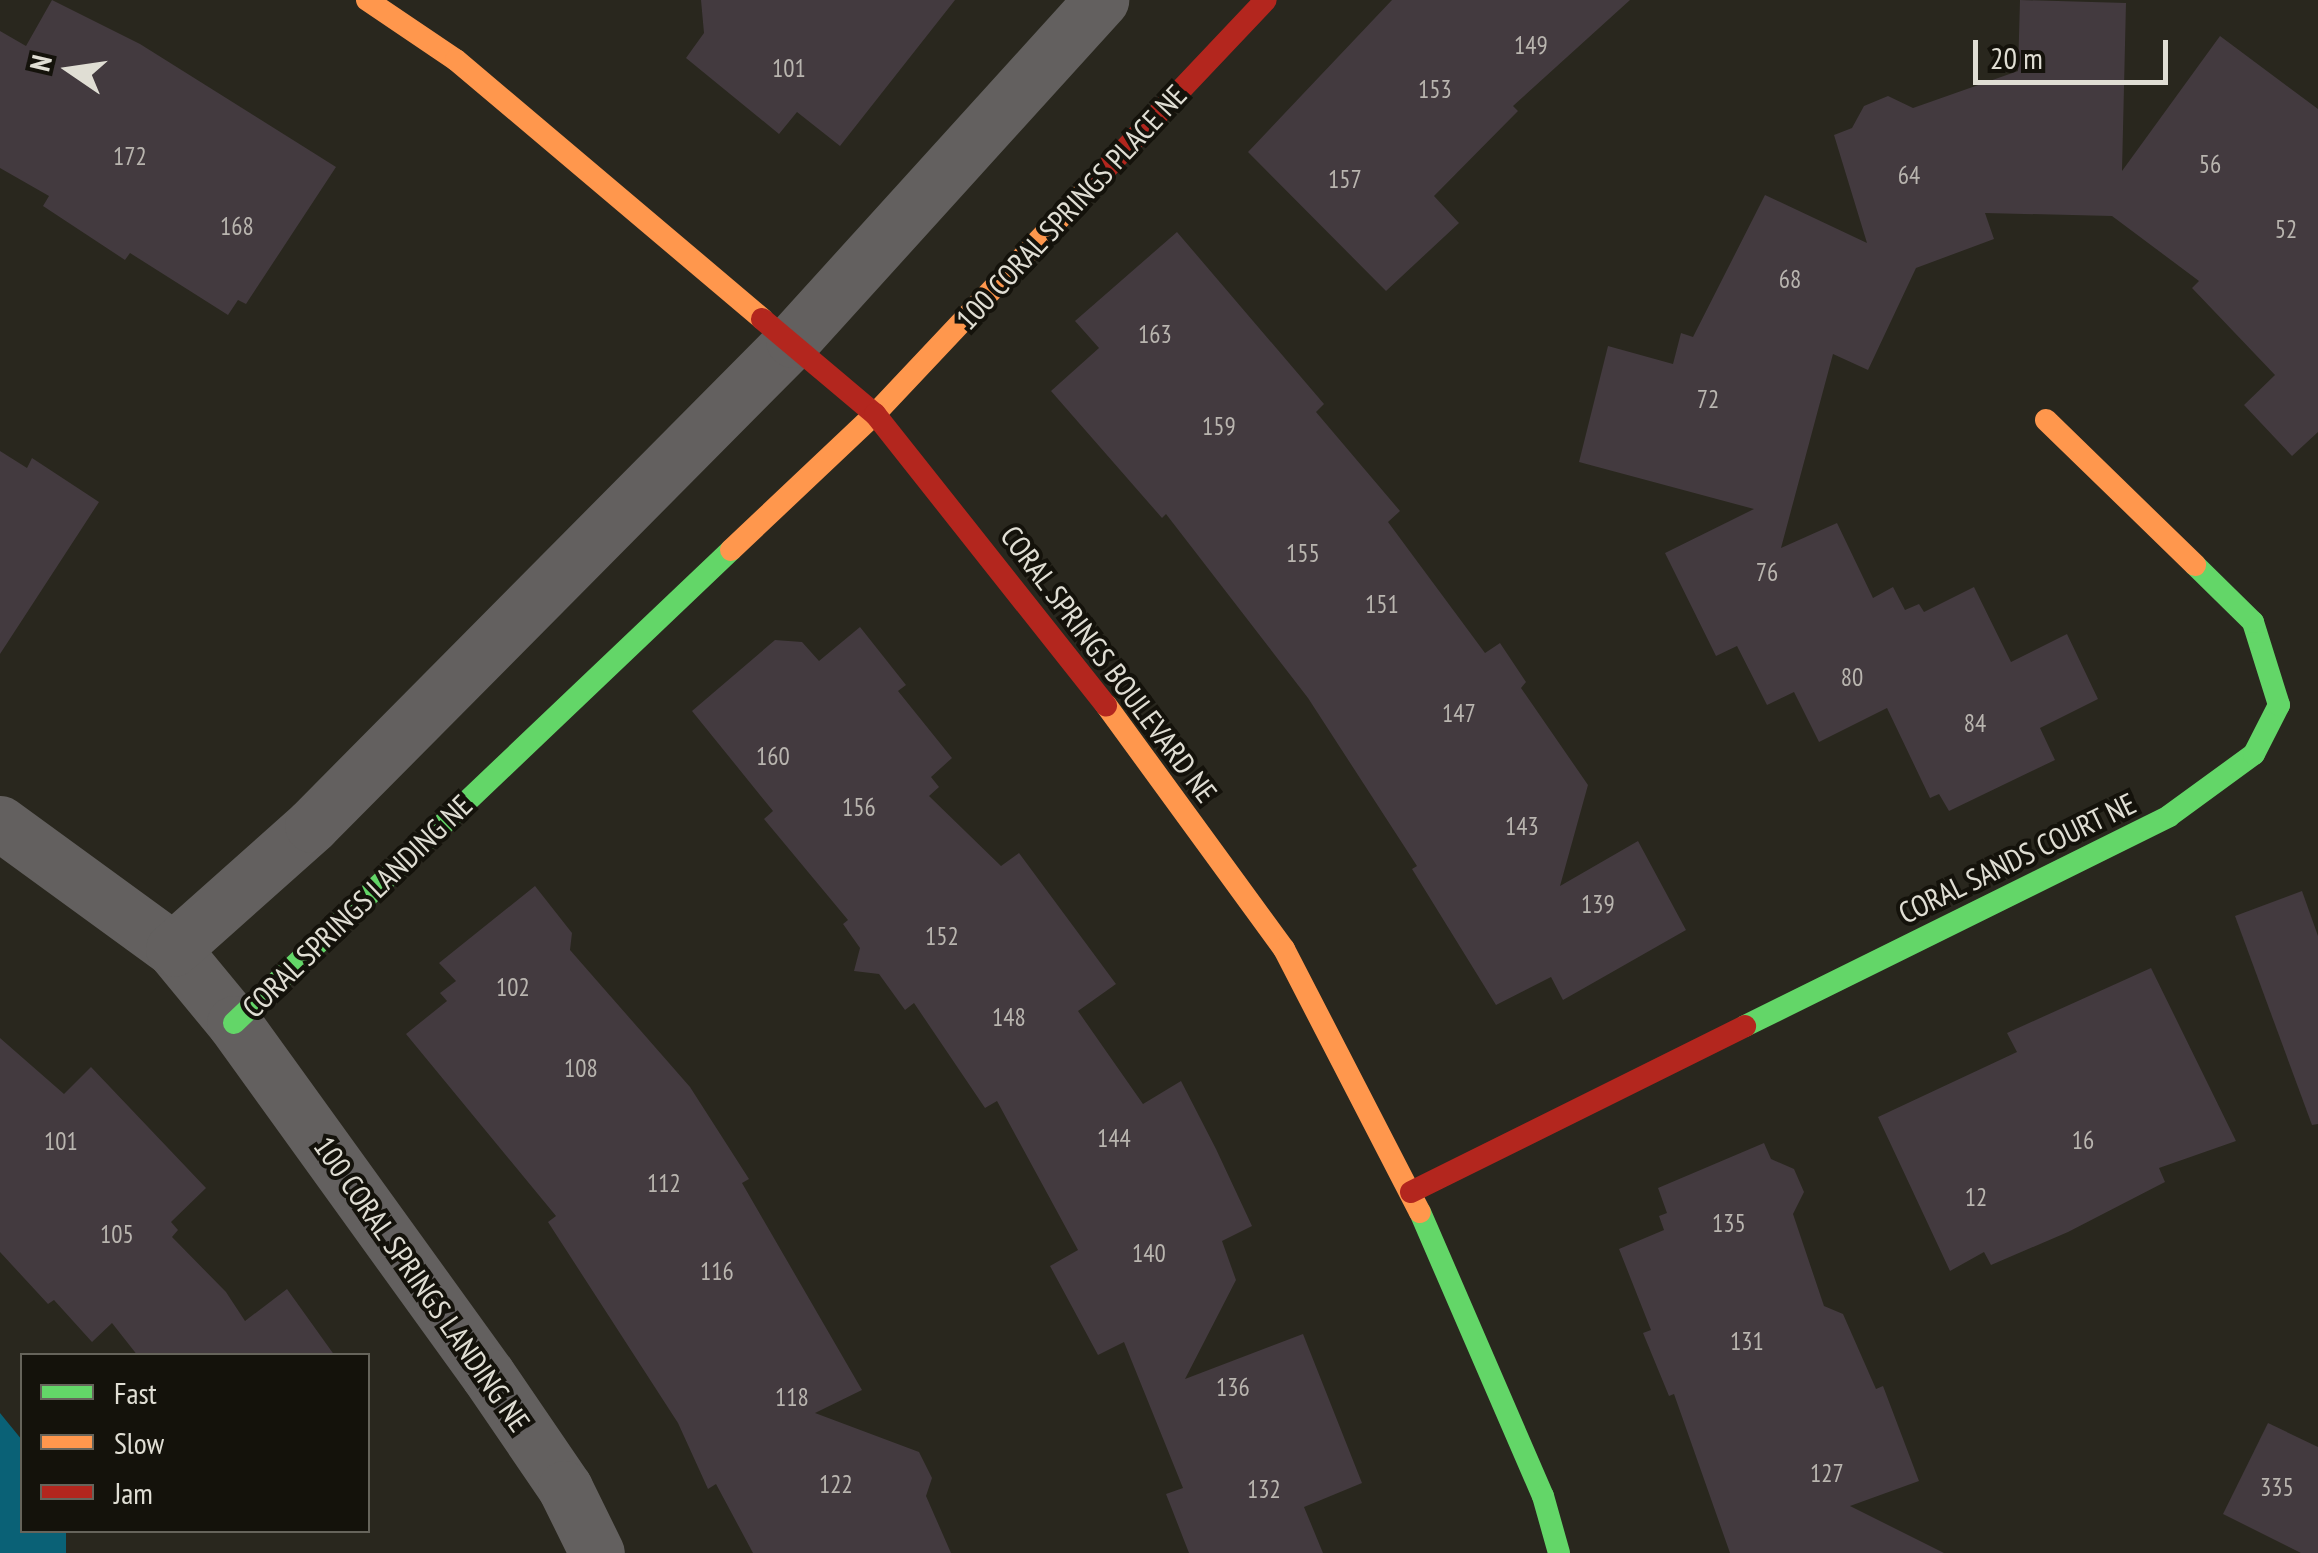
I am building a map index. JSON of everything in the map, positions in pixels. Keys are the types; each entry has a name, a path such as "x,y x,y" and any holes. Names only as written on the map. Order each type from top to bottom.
{"street":[{"name":"CORAL SPRINGS BOULEVARD NE","path":"366,0 456,60 793,340 874,414 1082,672 1284,949 1410,1192 1543,1496 1559,1553"},
{"path":"173,949 312,825 793,340 1101,0"},
{"name":"100 CORAL SPRINGS PLACE NE","path":"874,414 1266,0"},
{"name":"CORAL SPRINGS LANDING NE","path":"0,823 173,949 234,1023 874,414"},
{"name":"CORAL SANDS COURT NE","path":"1410,1192 2170,816 2254,754 2279,705 2253,622 2046,420"},
{"name":"100 CORAL SPRINGS LANDING NE","path":"234,1023 488,1374 565,1488 597,1553"}],"water":[{"path":"0,1413 20,1438 20,1533 66,1533 66,1553 0,1553"}],"building":[{"path":"52,0 140,44 336,167 246,304 238,300 228,315 130,253 125,260 43,206 49,196 0,168 0,31 26,46"},
{"path":"701,0 955,0 840,146 797,112 779,134 686,58 704,33"},
{"path":"1392,0 1630,0 1513,106 1518,111 1434,196 1459,223 1386,291 1248,152"},
{"path":"2020,0 2126,3 2122,171 2220,36 2318,109 2318,432 2292,456 2244,405 2275,375 2192,288 2199,281 2112,216 1985,213 1994,239 1916,268 1868,370 1833,354 1781,548 1837,523 1873,598 1893,587 1905,610 1919,604 1924,612 1974,587 2011,662 2067,634 2098,699 2040,728 2055,760 1949,811 1939,794 1930,798 1887,708 1819,742 1794,692 1767,705 1737,646 1716,656 1665,553 1754,509 1579,462 1608,346 1673,364 1681,333 1693,337 1765,195 1867,243 1834,135 1852,128 1864,106 1888,96 1913,108 2018,71"},
{"path":"1177,232 1324,404 1316,412 1400,511 1388,522 1485,653 1500,643 1526,682 1521,688 1588,785 1560,886 1638,841 1686,930 1563,1000 1551,977 1496,1005 1412,869 1417,866 1308,698 1166,514 1162,518 1051,391 1099,348 1075,321"},
{"path":"0,451 27,468 32,458 99,502 0,654"},
{"path":"860,627 906,685 898,691 952,758 931,777 939,787 929,796 1001,866 1019,853 1116,984 1078,1011 1143,1104 1181,1081 1216,1149 1252,1226 1222,1241 1236,1280 1185,1379 1303,1334 1362,1483 1304,1507 1323,1553 1189,1553 1166,1494 1183,1488 1124,1342 1098,1355 1050,1266 1078,1250 997,1101 985,1108 914,1003 905,1010 879,974 854,971 860,948 843,924 848,920 764,819 773,811 692,711 775,640 802,642 819,661"},
{"path":"535,886 572,933 570,950 690,1087 749,1179 742,1183 862,1390 815,1413 919,1452 932,1478 926,1496 951,1553 753,1553 716,1484 708,1489 678,1423 548,1222 556,1216 406,1034 447,1001 440,993 456,981 439,963"},
{"path":"2302,891 2318,936 2318,1124 2312,1125 2235,916"},
{"path":"2151,968 2236,1141 2159,1168 2165,1182 2068,1232 1991,1265 1984,1252 1950,1271 1878,1117 2017,1052 2007,1033"},
{"path":"0,1038 64,1094 91,1067 206,1188 171,1222 178,1230 172,1237 226,1292 245,1321 287,1289 333,1353 136,1353 112,1323 92,1342 54,1300 48,1304 0,1252"},
{"path":"1764,1143 1771,1159 1794,1169 1804,1192 1793,1214 1824,1306 1843,1314 1876,1389 1883,1386 1919,1481 1850,1506 1944,1553 1730,1553 1674,1394 1669,1396 1643,1333 1651,1330 1619,1249 1664,1230 1659,1216 1667,1213 1658,1188"},
{"path":"2268,1423 2318,1447 2318,1553 2301,1553 2223,1514"}],"traffic: fast":[{"path":"234,1023 731,550"},
{"path":"1745,1026 2169,816 2254,754 2279,705 2253,622 2195,565"},
{"path":"1420,1212 1543,1496 1559,1553"}],"traffic: slow":[{"path":"367,0 456,60 762,319"},
{"path":"731,550 875,414 1087,189"},
{"path":"2046,420 2195,565"},
{"path":"1106,705 1284,949 1420,1212"}],"traffic: jam":[{"path":"1087,189 1266,0"},
{"path":"762,319 875,414 1106,705"},
{"path":"1411,1192 1745,1026"}]}
